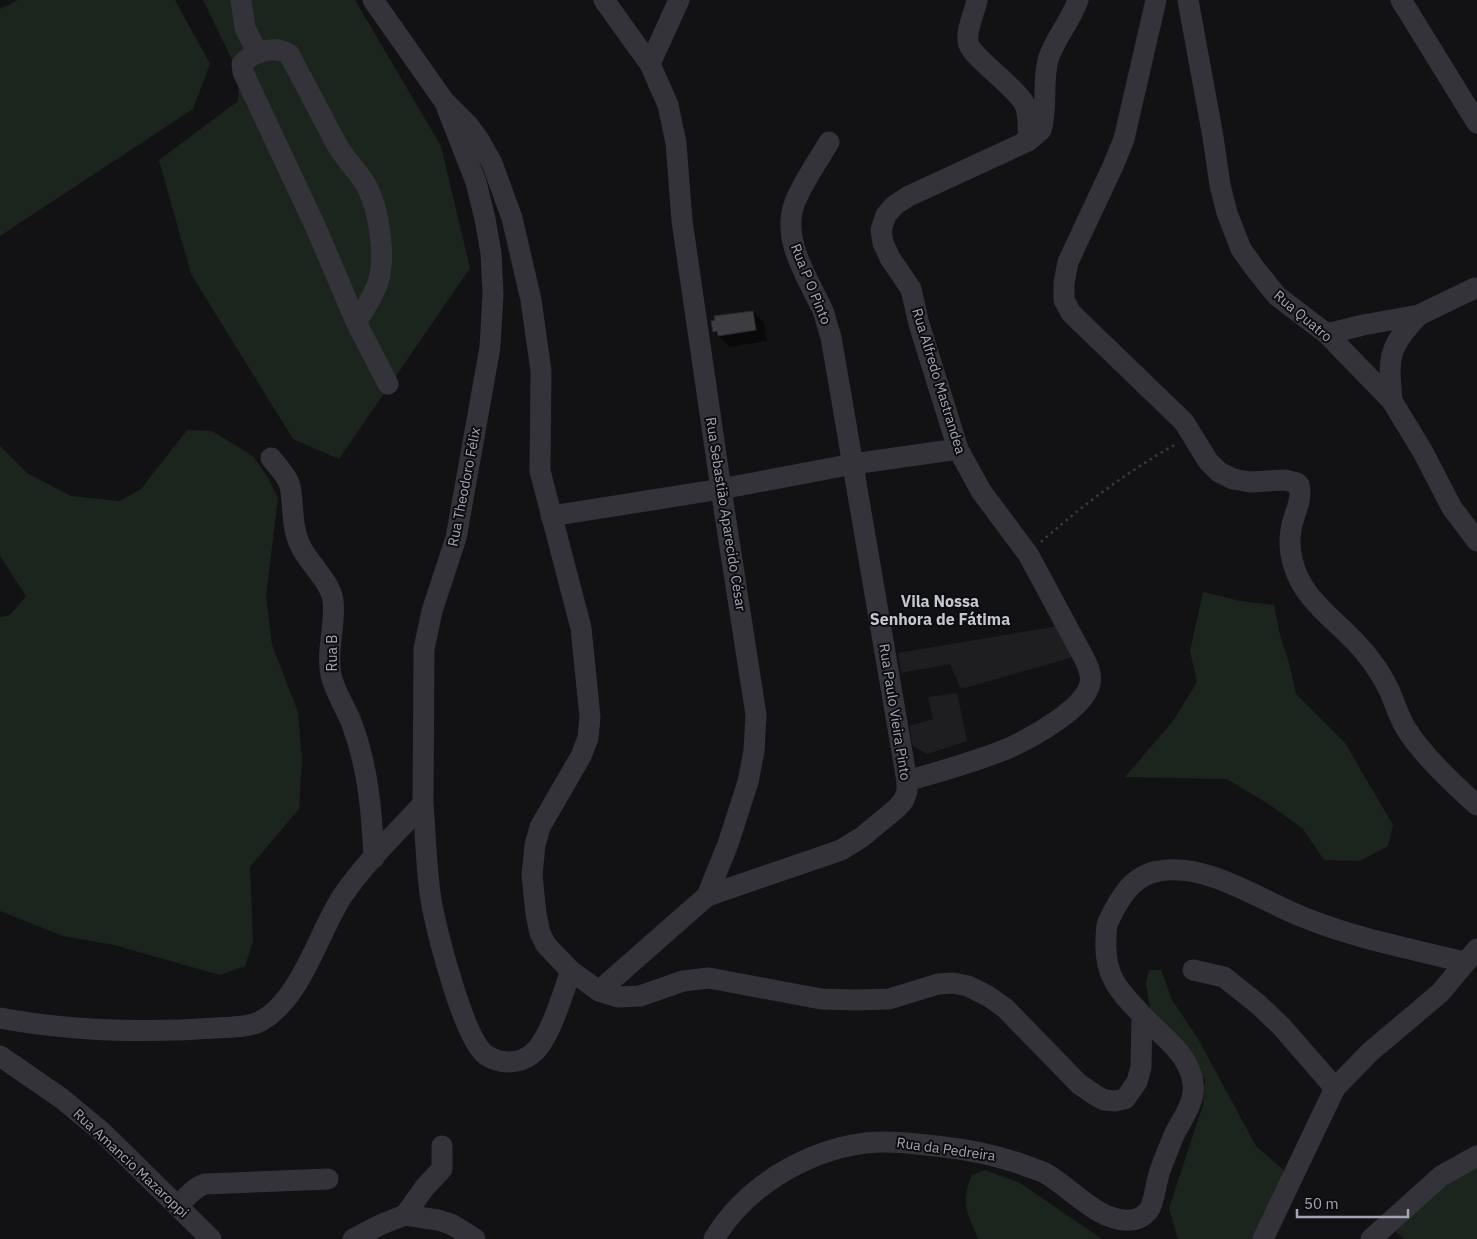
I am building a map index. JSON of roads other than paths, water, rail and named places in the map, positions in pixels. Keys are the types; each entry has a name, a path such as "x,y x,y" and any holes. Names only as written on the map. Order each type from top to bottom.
{"street":[{"path":"241,0 244,28 257,52"},
{"path":"373,0 444,101 468,125 479,140 492,163 512,218 531,300 541,371 540,471 581,628 590,717 588,738 581,756 540,827 535,845 532,875 536,914 540,932 546,946 571,971 599,991 626,998 640,996 683,981 709,978 821,999 889,998 938,984 953,983 968,986 988,996 1005,1008 1079,1084 1104,1100 1115,1101 1125,1099 1137,1082 1141,1067 1142,1016"},
{"name":"Rua Sebastião Aparecido César","path":"599,991 707,896 728,844 748,782 754,751 756,715 751,671 721,489 682,221 676,143 668,104 650,64 604,0"},
{"path":"650,64 679,0"},
{"path":"977,0 967,38 968,46 973,53 1004,80 1024,104 1027,114 1028,141"},
{"name":"Rua Alfredo Mastrandea","path":"907,781 973,761 1010,747 1058,720 1075,707 1087,693 1090,683 1090,671 1084,658 1028,554 982,491 958,449 919,324 911,289 890,258 883,243 881,230 886,215 895,205 909,196 1028,141 1041,130 1046,103 1046,71 1049,58 1078,0"},
{"path":"1156,0 1124,139 1068,262 1064,283 1064,300 1071,313 1184,422 1208,461 1219,472 1233,479 1250,482 1285,480 1297,483 1299,486 1299,501 1291,529 1290,551 1298,578 1319,608 1365,653 1377,669 1406,727 1417,744 1477,805"},
{"name":"Rua Quatro","path":"1188,0 1220,186 1234,233 1242,249 1277,296 1327,334 1392,401 1423,452 1452,508 1477,541"},
{"path":"1401,0 1477,123"},
{"path":"356,322 371,300 378,284 381,270 381,248 372,197 359,174 345,159 336,145 289,54 277,50 257,52 242,64 243,72 317,230 356,322 388,384"},
{"name":"Rua Theodoro Félix","path":"444,101 479,192 491,253 493,294 490,347 456,538 432,611 424,649 423,804 432,907 449,975 474,1039 486,1055 503,1063 518,1062 533,1053 554,1017 571,971"},
{"name":"Rua P O Pinto","path":"829,142 795,202 791,215 791,225 794,250 824,314 831,337 853,464"},
{"path":"1327,334 1363,325 1419,315 1476,284"},
{"path":"1392,401 1389,371 1390,356 1396,341 1419,315"},
{"path":"549,508 721,489 853,464 958,449"},
{"name":"Rua B","path":"271,458 289,484 295,529 300,546 322,577 333,598 333,624 329,654 331,676 352,724 366,775 372,811 374,858"},
{"name":"Rua Paulo Vieira Pinto","path":"707,896 841,850 862,837 904,800 907,791 907,781 853,464"},
{"path":"0,1018 48,1025 188,1030 243,1026 260,1021 279,1006 297,982 342,896 423,804"},
{"name":"Rua da Pedreira","path":"714,1239 724,1222 757,1189 797,1163 837,1148 865,1143 897,1142 958,1148 1000,1156 1045,1173 1103,1214 1119,1220 1132,1220 1141,1217 1150,1209 1160,1173 1174,1136 1193,1097 1194,1084 1190,1071 1177,1048 1142,1016 1120,992 1106,960 1106,925 1118,900 1135,881 1157,871 1183,869 1208,874 1308,919 1364,937 1471,955"},
{"path":"1264,1239 1335,1088 1370,1052 1440,993 1471,955"},
{"path":"1193,970 1224,977 1259,1005 1281,1026 1335,1088"},
{"name":"Rua Amancio Mazaroppi","path":"0,1056 61,1098 101,1131 211,1239"},
{"path":"405,1215 425,1187 442,1168 442,1146"},
{"path":"1371,1239 1441,1176 1477,1156"},
{"path":"178,1206 198,1186 205,1184 328,1179"},
{"path":"353,1239 405,1215 451,1224 475,1239"}],"district":[{"name":"Vila Nossa Senhora de Fátima","path":"940,610"}]}
